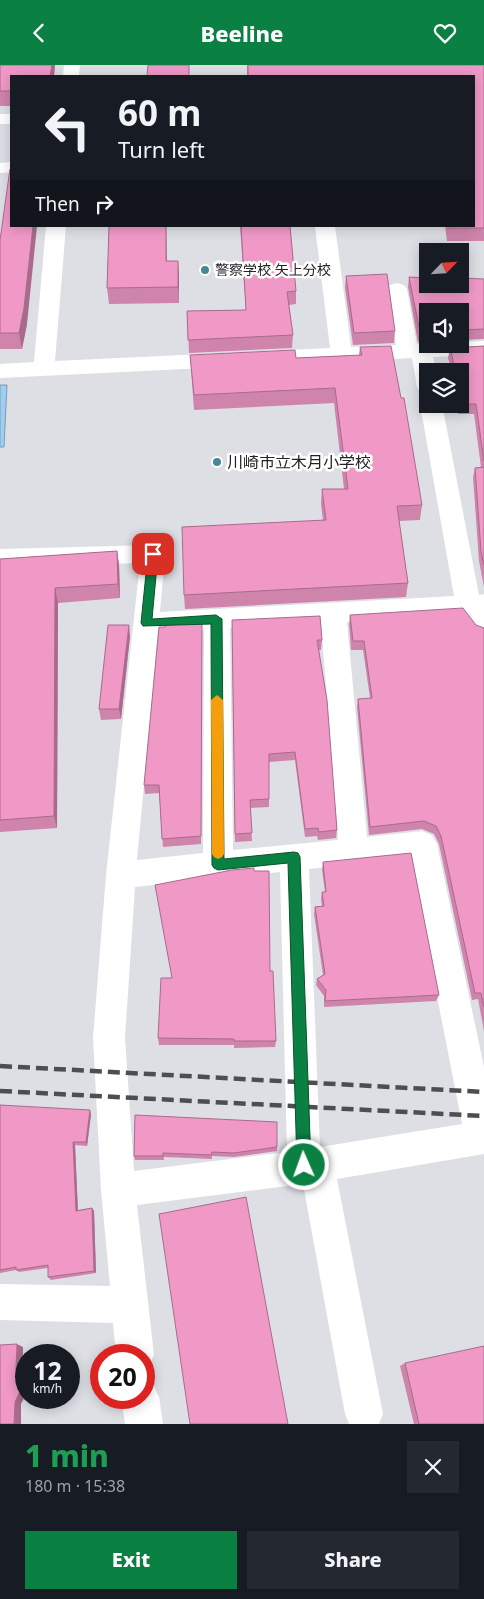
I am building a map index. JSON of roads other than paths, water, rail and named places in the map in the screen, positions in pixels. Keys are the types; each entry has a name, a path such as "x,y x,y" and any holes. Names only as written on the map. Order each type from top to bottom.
{"street":[{"path":"44,369 56,227"},
{"path":"325,227 341,355"},
{"path":"396,289 419,364"},
{"path":"0,371 484,348"},
{"path":"433,413 476,604 484,626"},
{"path":"0,558 153,554 121,875 110,1038 118,1190 134,1344"},
{"path":"146,623 476,604"},
{"path":"333,612 354,851"},
{"path":"216,619 218,865"},
{"path":"118,1190 311,1165 483,1137 422,844 121,875"},
{"path":"294,857 311,1165 364,1414"},
{"path":"0,1302 129,1305"},
{"path":"142,1409 144,1424"}],"water":[{"path":"0,385 7,385 4,447 0,447"}],"railway":[{"path":"0,1066 484,1092"},
{"path":"0,1091 484,1116"}],"place":[{"name":"警察学校 矢上分校","path":"205,270"},
{"name":"川崎市立木月小学校","path":"217,462"}]}
